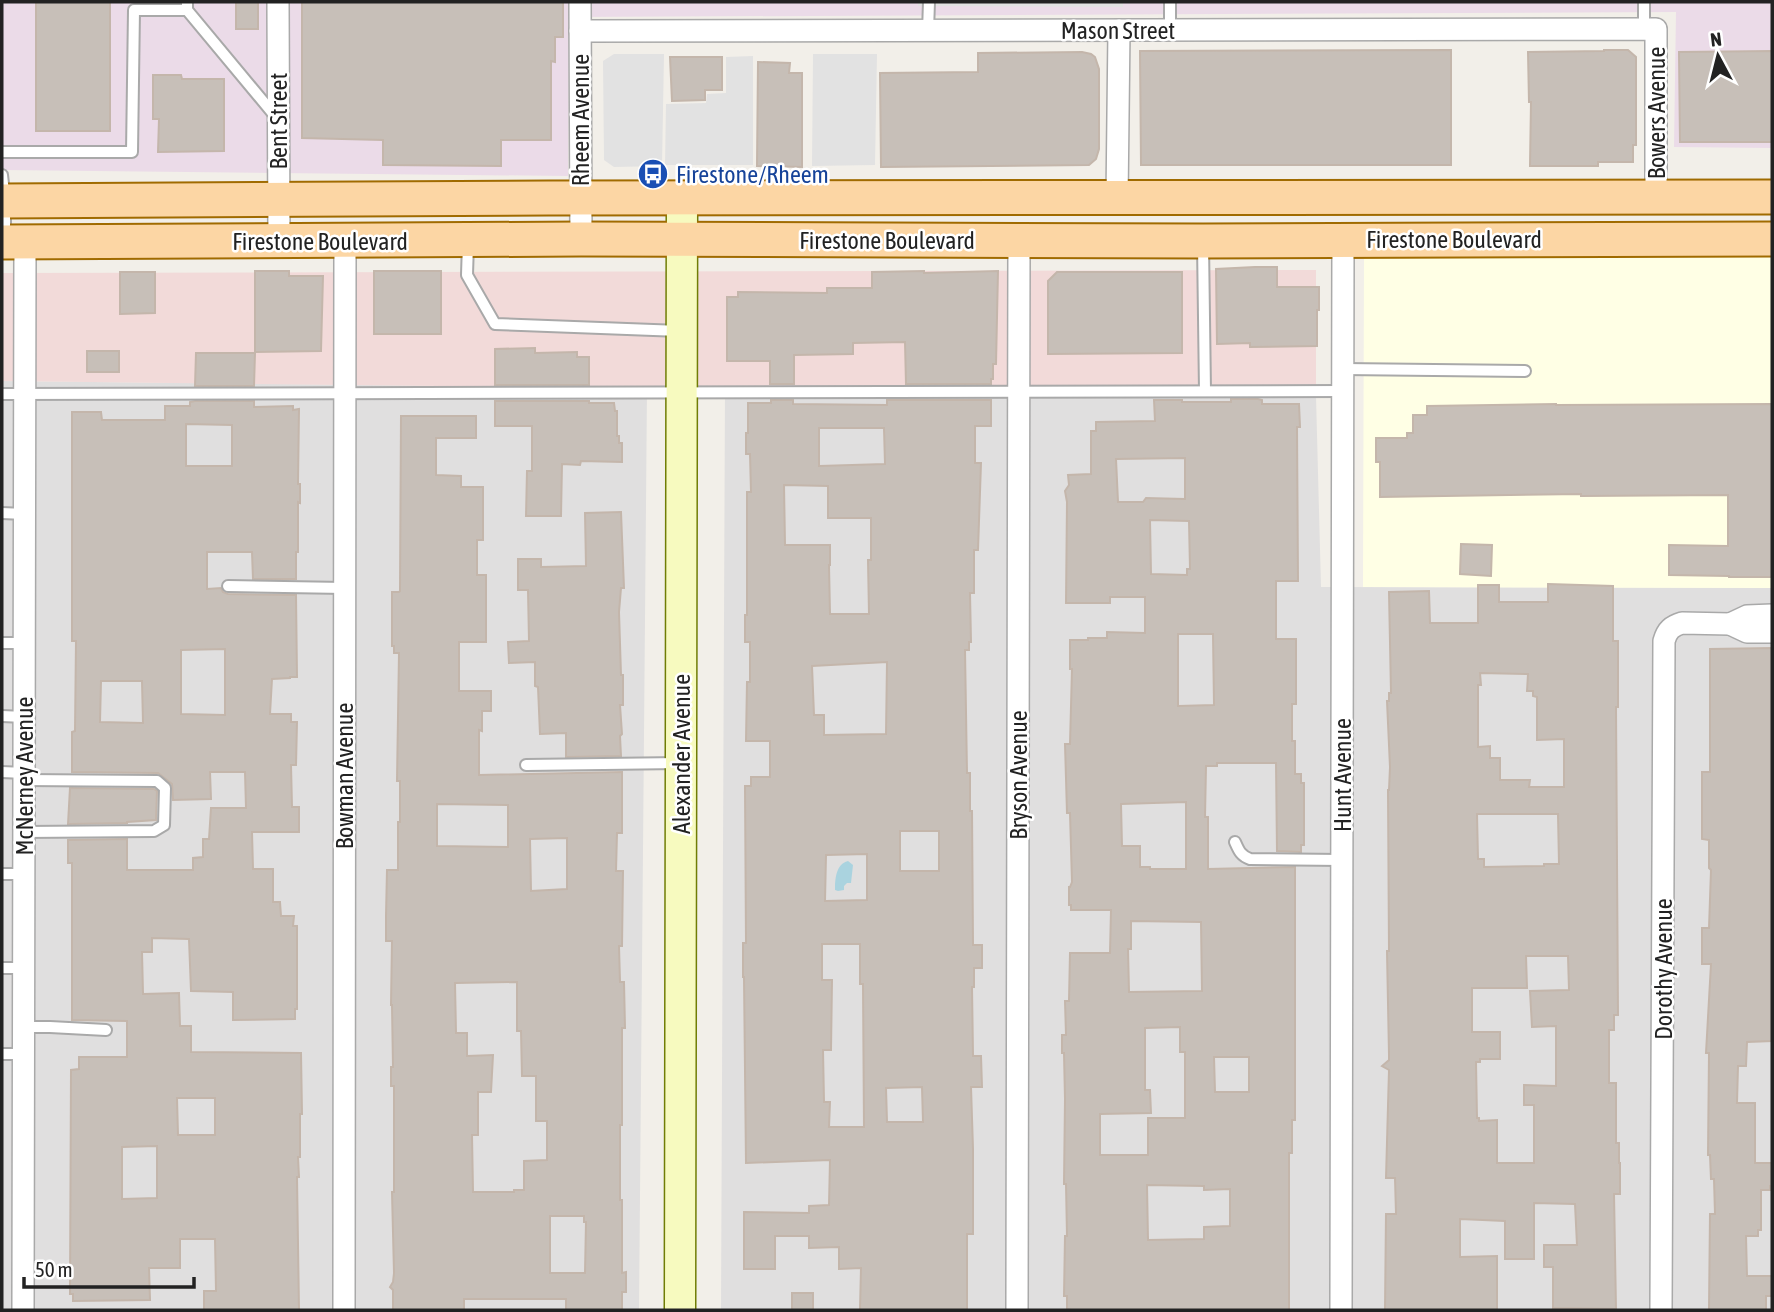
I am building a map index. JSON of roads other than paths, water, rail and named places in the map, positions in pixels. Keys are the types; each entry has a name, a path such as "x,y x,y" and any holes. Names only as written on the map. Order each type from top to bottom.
{"main road":[{"name":"Firestone Boulevard","path":"3,192 278,200 1772,197"},
{"name":"Firestone Boulevard","path":"10,242 1772,239"}],"street":[{"name":"Bent Street","path":"278,2 279,241"},
{"name":"Rheem Avenue","path":"580,2 581,239"},
{"name":"Mason Street","path":"580,31 1650,29"},
{"name":"Bowers Avenue","path":"1650,29 1656,197"},
{"path":"1116,199 1119,30"},
{"name":"Alexander Avenue","path":"680,1310 682,198"},
{"name":"Bryson Avenue","path":"1017,1310 1019,240"},
{"name":"Hunt Avenue","path":"1341,1310 1343,240"},
{"name":"Bowman Avenue","path":"344,1310 345,241"},
{"name":"McNerney Avenue","path":"10,242 25,394 23,1310"},
{"path":"1730,624 1747,615 1772,615"},
{"path":"1730,624 1746,632 1772,632"},
{"name":"Dorothy Avenue","path":"1661,1310 1663,653 1666,635 1675,625 1730,624"}],"lane":[{"path":"928,31 929,2"},
{"path":"1170,2 1170,30"},
{"path":"1644,2 1650,29"},
{"path":"2,152 132,152 134,10 187,6 278,120"},
{"path":"3,192 10,242"},
{"path":"468,240 467,275 495,324 682,331"},
{"path":"1203,241 1205,391"},
{"path":"1343,369 1525,371"},
{"path":"2,394 1343,391"},
{"path":"2,513 24,514"},
{"path":"228,586 345,588"},
{"path":"2,643 24,643"},
{"path":"2,716 24,717"},
{"path":"526,765 681,763"},
{"path":"2,772 24,776 157,781 165,788 164,825 153,831 24,832"},
{"path":"1235,842 1240,852 1251,859 1342,860"},
{"path":"2,874 24,874"},
{"path":"2,968 23,968"},
{"path":"23,1027 106,1030"},
{"path":"2,1054 23,1054"}],"water":[{"path":"848,861 853,865 851,883 844,886 844,890 835,890 839,869"}],"place":[{"name":"Firestone/Rheem","path":"653,174"}]}
